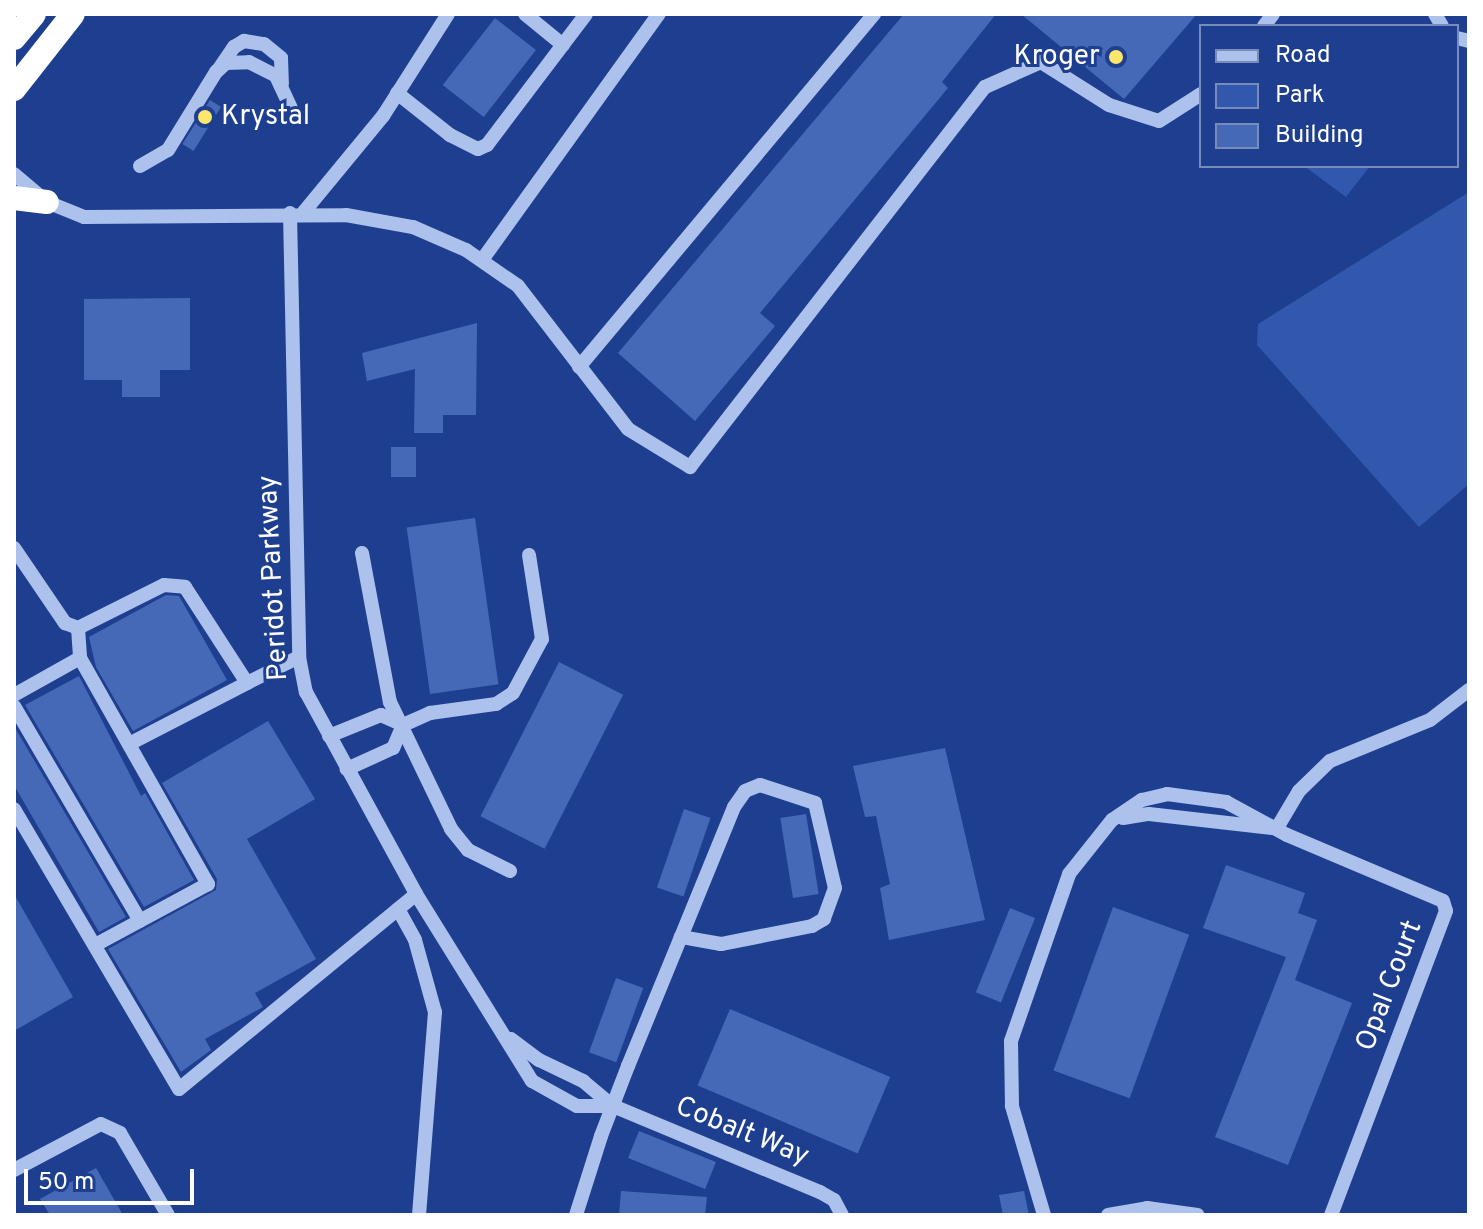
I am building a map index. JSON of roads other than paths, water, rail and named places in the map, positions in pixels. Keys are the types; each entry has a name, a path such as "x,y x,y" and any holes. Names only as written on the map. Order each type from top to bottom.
{"highway":[{"path":"14,38 34,14"},
{"path":"14,89 73,14"},
{"path":"14,198 47,202"}],"street":[{"path":"296,213 397,93 448,14"},
{"path":"525,14 563,45"},
{"path":"397,93 450,135 478,149 487,145 586,14"},
{"path":"482,260 659,14"},
{"path":"579,367 874,14"},
{"path":"140,166 168,150 234,47 244,41 264,44 281,58 282,88"},
{"path":"219,69 249,62 276,76 291,108"},
{"path":"14,174 47,202 84,217 296,213 413,227 482,260 518,286 628,429 690,467 985,87 1041,62 1109,105 1159,121 1199,95"},
{"name":"Peridot Parkway","path":"296,213 299,657 306,692 416,894 538,1086 577,1106 613,1106"},
{"path":"14,548 65,623 78,628 164,585 185,587 247,683"},
{"path":"362,553 382,679 451,829 468,850 510,871"},
{"path":"347,769 393,748 403,725 430,713 496,704 513,693 542,639 529,555"},
{"path":"78,628 80,658 208,884 95,945"},
{"path":"129,744 299,657"},
{"path":"14,695 80,658"},
{"path":"1277,828 1299,791 1330,761 1430,720 1469,690"},
{"path":"14,706 140,921"},
{"path":"329,736 381,715 403,725"},
{"path":"576,1215 613,1106 681,937 745,791 766,785 815,803 835,888 824,919 812,926 721,944 681,937"},
{"path":"1044,1215 1012,1106 1011,1041 1069,874 1112,820 1142,800 1182,794 1226,802 1277,828"},
{"path":"14,809 179,1089 416,894"},
{"path":"1112,820 1149,814 1211,825 1277,828"},
{"name":"Opal Court","path":"1277,828 1443,901 1446,911 1331,1215"},
{"path":"398,909 415,940 435,1012 419,1215"},
{"name":"Peridot Parkway","path":"501,1032 539,1060 583,1081 613,1106"},
{"name":"Cobalt Way","path":"613,1106 820,1192 834,1200 842,1215"},
{"path":"14,1170 101,1124 120,1133 168,1215"},
{"path":"1108,1215 1147,1208 1198,1215"}],"place":[{"name":"Kroger","path":"1116,57"},
{"name":"Krystal","path":"205,117"}]}
